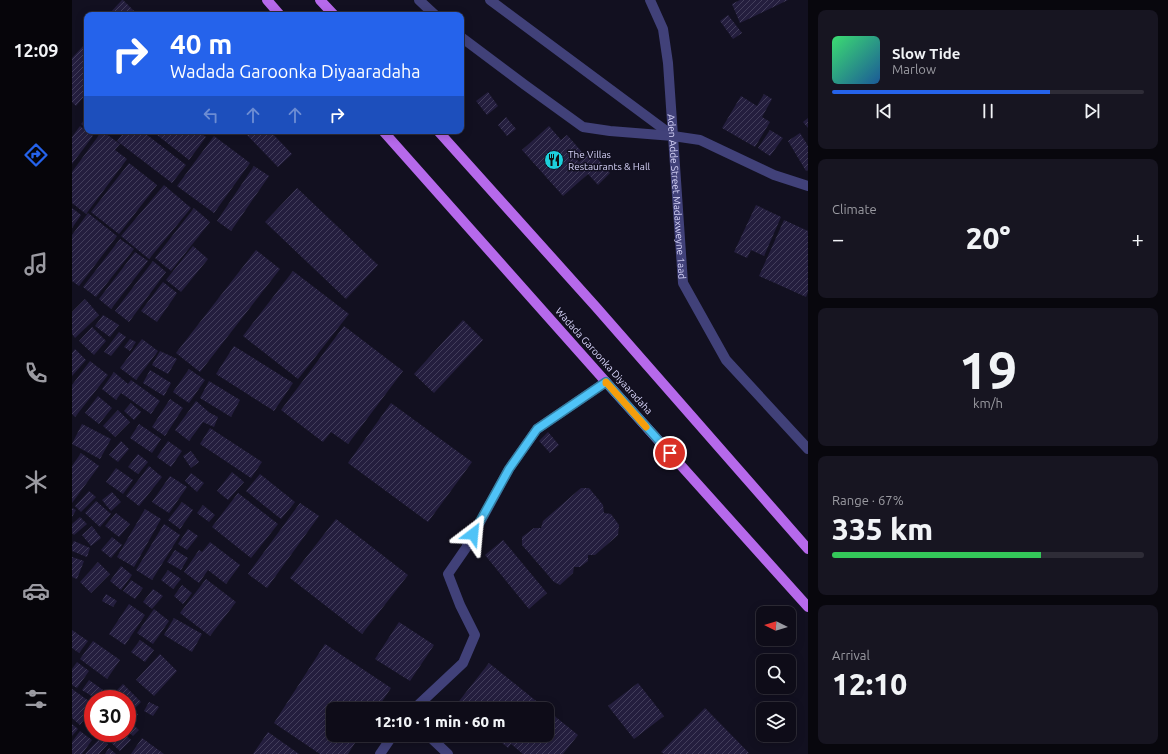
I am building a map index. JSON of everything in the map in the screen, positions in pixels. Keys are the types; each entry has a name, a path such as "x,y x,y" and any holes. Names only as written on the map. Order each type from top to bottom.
{"main road":[{"path":"267,0 277,12"},
{"path":"320,0 331,12"},
{"name":"Wadada Garoonka Diyaaradaha","path":"386,134 808,607"},
{"path":"441,134 596,307 808,548"}],"street":[{"path":"419,0 431,12"},
{"path":"490,0 673,136"},
{"name":"Aden Adde Street Madaxweyne 1aad","path":"650,0 662,29 668,62 683,283 726,360 808,449"},
{"path":"464,38 583,127 700,140 774,175 808,186"},
{"path":"421,702 463,662 475,635 460,605 448,574 466,548 509,469 537,429 606,382"},
{"path":"380,754 388,742"},
{"path":"435,742 448,754"}],"building":[{"path":"123,0 135,12 111,12"},
{"path":"740,0 788,0 740,23 732,4"},
{"path":"728,15 742,33 733,39 720,21"},
{"path":"84,45 84,97 76,106 72,102 72,58"},
{"path":"488,92 498,106 487,115 476,101"},
{"path":"764,94 772,99 762,117 770,122 755,147 722,128 741,96 757,106"},
{"path":"506,117 516,129 507,136 498,125"},
{"path":"808,118 808,128 803,122"},
{"path":"80,126 84,129 84,134 90,134 93,136 72,164 72,137"},
{"name":"The Villas Restaurants & Hall","path":"549,126 561,140 567,135 582,152 575,158 579,162 591,151 610,173 598,185 588,174 563,196 522,150"},
{"path":"770,130 783,138 770,156 758,148"},
{"path":"800,133 808,146 808,170 806,171 788,141"},
{"path":"100,134 106,134 120,144 115,150 127,159 86,214 72,203 72,172"},
{"path":"123,134 146,134 186,165 172,183 117,141"},
{"path":"156,134 202,134 206,137 189,160"},
{"path":"246,134 273,134 292,154 278,167"},
{"path":"214,136 250,163 214,213 177,186"},
{"path":"129,163 157,185 119,234 91,212"},
{"path":"254,166 269,176 231,231 217,221"},
{"path":"164,185 191,208 149,259 121,236"},
{"path":"297,188 378,265 346,299 265,222"},
{"path":"756,205 781,217 764,256 751,250 747,258 734,252"},
{"path":"72,208 81,215 72,228"},
{"path":"194,208 210,222 171,271 155,258"},
{"path":"88,213 117,236 79,286 72,281 72,235"},
{"path":"784,220 808,231 808,292 806,297 759,276"},
{"path":"120,239 134,249 96,297 83,287"},
{"path":"193,246 208,259 181,292 166,280"},
{"path":"256,250 280,269 200,372 176,353"},
{"path":"135,252 148,261 111,309 99,299"},
{"path":"153,261 166,272 129,322 115,311"},
{"path":"293,271 349,314 298,379 243,336"},
{"path":"163,282 177,293 157,322 141,311"},
{"path":"85,299 99,315 75,338 72,334 72,312"},
{"path":"103,315 119,325 110,337 95,326"},
{"path":"463,320 483,340 434,393 414,374"},
{"path":"344,326 403,371 348,444 331,432 323,442 281,410"},
{"path":"92,327 106,341 94,355 79,341"},
{"path":"119,332 126,337 111,356 104,352"},
{"path":"130,339 136,342 130,351 124,347"},
{"path":"142,339 158,351 136,380 120,368"},
{"path":"234,346 293,383 274,411 216,374"},
{"path":"75,349 86,360 72,376 72,353"},
{"path":"160,351 177,359 168,374 152,365"},
{"path":"90,361 108,375 75,417 72,414 72,385"},
{"path":"189,369 205,380 189,403 173,392"},
{"path":"150,370 171,383 164,396 143,383"},
{"path":"114,372 128,384 131,380 160,401 151,414 121,393 116,400 102,389"},
{"path":"209,381 240,400 231,417 200,398"},
{"path":"98,396 112,408 99,424 85,413"},
{"path":"170,399 183,408 165,436 152,427"},
{"path":"196,401 210,413 218,417 214,427 203,422 189,441 175,430"},
{"path":"131,403 141,412 134,420 124,411"},
{"path":"391,403 472,462 428,522 348,463"},
{"path":"118,410 130,422 115,437 103,426"},
{"path":"82,424 111,439 100,459 72,444"},
{"path":"139,424 161,439 152,453 130,438"},
{"path":"210,428 262,462 251,478 200,444"},
{"path":"548,432 559,445 550,453 539,441"},
{"path":"121,441 129,449 118,462 109,455"},
{"path":"168,441 182,451 171,467 157,457"},
{"path":"191,451 199,462 191,468 183,456"},
{"path":"81,453 99,466 72,503 72,466"},
{"path":"138,454 148,462 138,474 128,467"},
{"path":"149,466 162,477 139,506 126,496"},
{"path":"116,468 133,480 123,494 106,482"},
{"path":"232,472 244,482 228,500 217,491"},
{"path":"191,473 204,483 197,492 185,481"},
{"path":"260,474 295,502 281,519 246,491"},
{"path":"170,476 187,487 169,513 152,502"},
{"path":"581,488 589,488 603,505 604,513 611,514 619,525 618,535 595,555 588,555 588,561 580,567 574,567 573,573 560,585 554,582 522,545 522,537 534,528 541,528 543,521"},
{"path":"89,491 96,497 81,512 75,506"},
{"path":"112,492 121,502 111,511 102,500"},
{"path":"238,493 278,524 251,558 212,527"},
{"path":"96,501 111,514 100,527 85,513"},
{"path":"182,502 193,510 180,529 168,520"},
{"path":"300,503 319,516 267,588 248,574"},
{"path":"203,505 215,515 209,522 197,513"},
{"path":"72,508 76,510 72,517"},
{"path":"145,509 161,519 134,567 117,557"},
{"path":"116,513 130,524 119,537 105,526"},
{"path":"80,517 87,524 74,535 72,533 72,524"},
{"path":"336,519 408,575 362,634 290,578"},
{"path":"164,524 180,535 152,580 136,570"},
{"path":"92,526 101,538 91,546 82,535"},
{"path":"188,529 198,536 187,550 178,544"},
{"path":"112,537 122,545 111,558 101,550"},
{"path":"503,540 547,593 529,609 485,555"},
{"path":"74,541 90,548 87,557 72,551"},
{"path":"210,542 240,565 226,584 208,570 199,583 184,572 199,550 202,552"},
{"path":"175,550 188,558 181,570 167,562"},
{"path":"72,557 84,561 77,579 72,577"},
{"path":"98,562 110,574 91,593 80,582"},
{"path":"121,566 132,575 121,590 110,581"},
{"path":"168,570 181,579 173,589 161,580"},
{"path":"206,579 236,602 210,636 180,613"},
{"path":"131,580 143,588 135,599 123,591"},
{"path":"182,585 192,593 183,604 174,596"},
{"path":"153,589 163,596 152,609 143,602"},
{"path":"106,594 117,601 113,607 102,601"},
{"path":"129,604 145,615 125,645 109,634"},
{"path":"154,609 169,621 153,644 137,633"},
{"path":"174,618 202,634 192,652 164,635"},
{"path":"399,622 434,645 410,681 375,659"},
{"path":"72,630 88,641 79,653 72,648"},
{"path":"140,640 154,650 145,662 131,652"},
{"path":"93,641 120,660 107,679 80,659"},
{"path":"325,644 391,688 382,702 326,702 326,742 356,742 348,754 320,754 274,723"},
{"path":"160,654 177,671 154,696 136,680"},
{"path":"77,662 89,671 77,688 72,685 72,669"},
{"path":"489,663 537,702 458,702"},
{"path":"89,680 103,690 84,690 84,691 82,690"},
{"path":"638,683 664,716 634,739 608,706"},
{"path":"123,684 129,690 117,690"},
{"path":"72,689 84,698 84,719 80,725 72,718"},
{"path":"136,697 141,702 136,707"},
{"path":"149,702 159,707 153,716 144,711"},
{"path":"705,708 749,753 664,754 661,752"},
{"path":"554,716 578,735 563,754 523,754 511,744 508,748 501,742 554,742"},
{"path":"72,724 78,729 72,736"},
{"path":"80,731 84,734 84,742 91,742 82,754 72,754 72,742"},
{"path":"268,732 299,754 253,754"},
{"path":"142,738 164,754 131,754"},
{"path":"96,742 106,742 108,744 99,754 85,754"},
{"path":"110,742 129,742 120,751"},
{"path":"109,748 116,754 105,754"}],"slow traffic":[{"path":"606,383 646,427"}],"place":[{"name":"The Villas Restaurants & Hall","path":"554,160"}],"route":[{"path":"473,534 509,469 537,429 606,382 670,453"}]}
